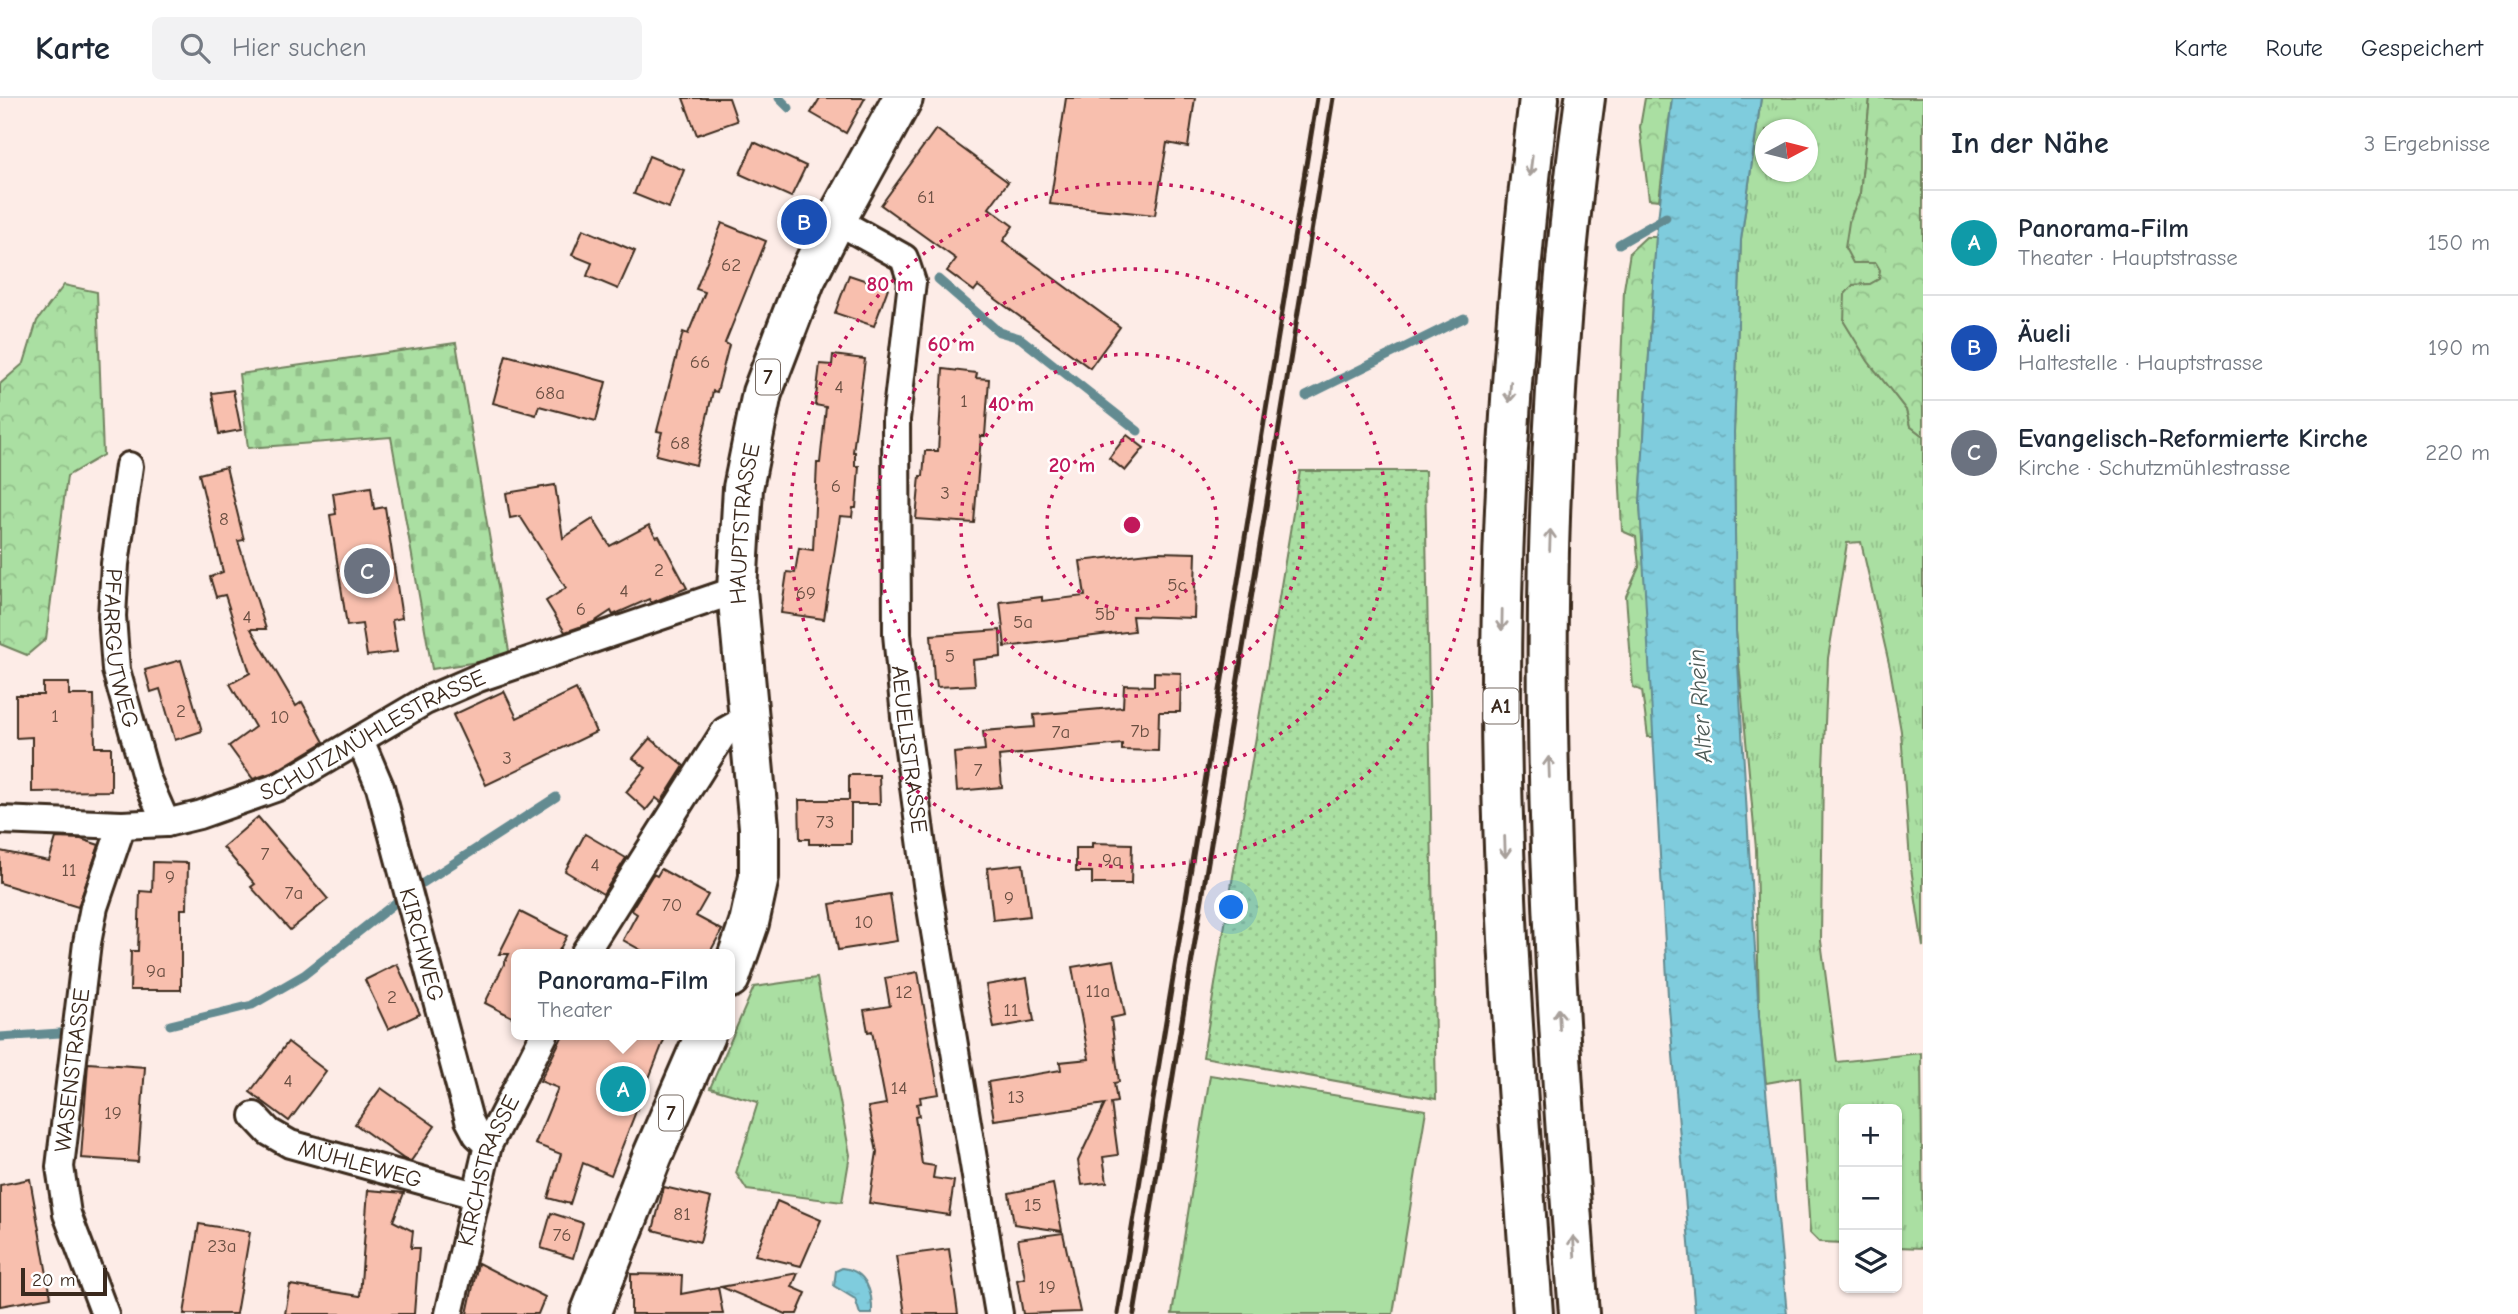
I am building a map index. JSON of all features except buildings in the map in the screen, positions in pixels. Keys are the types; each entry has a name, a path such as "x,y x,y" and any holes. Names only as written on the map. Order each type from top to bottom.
{"main road":[{"name":"HAUPTSTRASSE","path":"735,964 749,923 759,877 760,827 737,590 743,488 762,393 805,281 835,220 903,98"},
{"name":"A1","path":"1533,1314 1512,1003 1501,710 1509,401 1521,253 1539,98"},
{"name":"A1","path":"1579,1314 1561,1060 1554,910 1548,605 1552,458 1563,303 1585,98"},
{"name":"7","path":"590,1314 652,1157 703,1040"}],"street":[{"name":"AEUELISTRASSE","path":"835,220 904,258 912,282 896,419 897,634 906,727 927,884 999,1314"},
{"name":"PFARRGUTWEG","path":"129,466 115,564 113,616 116,670 146,777 166,823"},
{"name":"SCHUTZMÜHLESTRASSE","path":"0,820 122,825 166,823 247,799 281,786 425,701 478,678 737,590"},
{"path":"587,949 725,731 748,718"},
{"name":"KIRCHWEG","path":"360,740 380,787 469,1120 477,1135 488,1145"},
{"name":"WASENSTRASSE","path":"105,1314 67,1214 60,1167 87,943 94,907 122,825"},
{"name":"KIRCHSTRASSE","path":"449,1314 488,1145 541,1040"},
{"name":"MÜHLEWEG","path":"254,1115 269,1132 290,1144 475,1195"}],"green space":[{"path":"1645,98 1672,98 1659,200 1649,199 1640,127"},
{"path":"1761,98 1870,98 1860,194 1849,222 1880,269 1879,279 1870,284 1853,285 1844,321 1868,361 1906,410 1910,426 1923,436 1923,947 1910,862 1901,731 1890,668 1861,542 1847,543 1828,658 1823,767 1821,941 1837,1062 1921,1053 1923,1248 1902,1247 1902,1104 1839,1104 1839,1243 1819,1242 1810,1233 1800,1077 1766,1083 1759,1016 1756,849 1736,631 1734,432 1741,240 1755,141 1755,182 1818,182 1818,119 1758,119"},
{"path":"1870,98 1923,98 1923,436 1910,426 1906,410 1868,361 1844,322 1845,294 1853,285 1870,284 1879,279 1880,270 1876,263 1853,263 1845,248 1849,222 1860,194"},
{"path":"1646,237 1656,237 1640,504 1655,737 1648,737 1642,691 1633,687 1626,596 1639,567 1636,537 1622,531 1618,444 1624,289 1630,252"},
{"path":"64,285 97,292 103,455 67,476 46,639 27,655 0,644 0,384 24,363 37,321"},
{"path":"456,343 510,657 432,669 391,437 248,448 239,374"},
{"path":"1300,471 1425,471 1436,1099 1203,1057"},
{"path":"817,978 850,1155 842,1202 747,1190 736,1173 758,1102 710,1088 731,1040 735,1040 735,1031 754,987"},
{"path":"1210,1075 1426,1110 1393,1314 1172,1314"}],"water":[{"name":"Alter Rhein","path":"1672,98 1761,98 1758,119 1755,119 1755,141 1741,240 1734,432 1736,631 1759,1016 1787,1314 1695,1314 1668,996 1640,504 1656,237"},
{"path":"842,1268 857,1273 866,1284 871,1298 872,1314 860,1314 855,1299 834,1286 836,1271"}],"waterway":[{"path":"779,98 789,108"},
{"path":"1619,244 1666,217"},
{"path":"938,279 999,332 1020,338 1138,431"},
{"path":"1306,396 1464,318"},
{"path":"423,883 556,797"},
{"path":"170,1025 252,1005 304,975 399,900"},
{"path":"0,1037 60,1033"}],"railway":[{"path":"1118,1314 1317,98"},
{"path":"1134,1314 1333,98"}],"place":[{"name":"Äueli","path":"804,222"},
{"name":"Evangelisch-Reformierte Kirche","path":"367,571"},
{"name":"Panorama-Film","path":"623,1089"}]}
